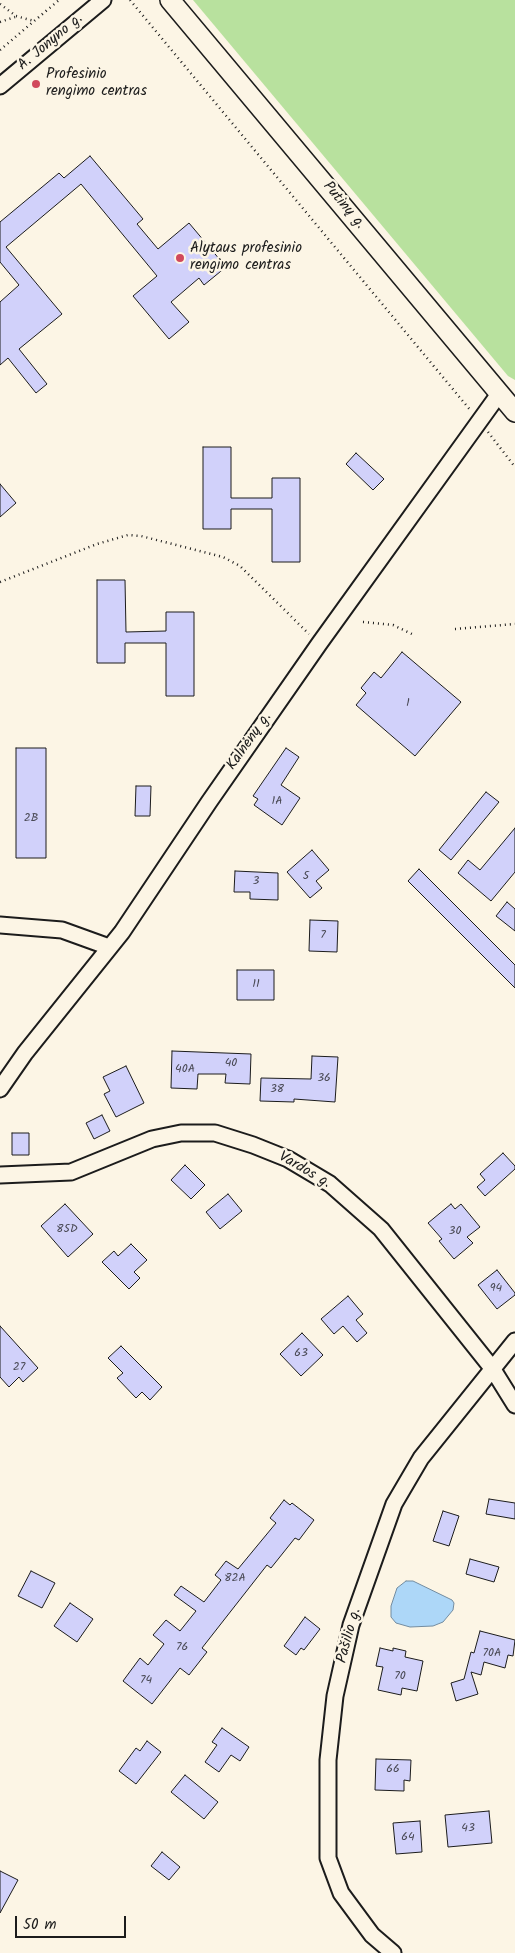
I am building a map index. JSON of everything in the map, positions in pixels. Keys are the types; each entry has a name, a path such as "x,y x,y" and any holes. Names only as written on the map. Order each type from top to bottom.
{"main road":[{"name":"Putinų g.","path":"170,0 515,412"}],"street":[{"name":"A. Jonyno g.","path":"0,86 103,0"},
{"name":"Kalnėnų g.","path":"0,1090 25,1053 122,932 208,802 376,562 499,394"},
{"path":"0,925 62,930 109,947"},
{"name":"Vardos g.","path":"0,1175 71,1172 152,1139 181,1133 215,1133 280,1155 330,1184 381,1229 492,1368 515,1405"},
{"name":"Pašilio g.","path":"393,1953 372,1935 341,1893 328,1858 328,1760 335,1696 352,1625 394,1504 421,1458 515,1341"}],"path":[{"path":"0,50 59,0"},
{"path":"130,0 480,422 515,467"},
{"path":"0,4 16,16 34,21"},
{"path":"0,22 16,16"},
{"path":"0,582 97,544 128,535 141,536 223,557 240,566 319,644"},
{"path":"363,622 393,625 414,635"},
{"path":"454,629 515,624"}],"green space":[{"path":"193,0 515,0 515,380 508,376"}],"water":[{"path":"406,1581 413,1581 452,1600 454,1603 453,1610 443,1622 433,1626 410,1627 396,1623 391,1617 391,1606 397,1588"}],"building":[{"name":"Alytaus profesinio rengimo centras","path":"90,156 143,219 137,224 158,249 189,223 226,267 204,285 199,278 171,302 189,322 169,339 133,296 157,276 81,184 6,247 62,314 19,349 47,384 36,393 8,358 0,365 0,302 19,285 0,262 0,222 59,173 64,178"},
{"path":"203,447 231,447 231,498 272,498 272,478 300,478 300,562 272,562 272,509 231,509 231,529 203,529"},
{"path":"356,453 384,479 373,490 346,464"},
{"path":"0,484 16,503 0,517"},
{"path":"97,580 125,580 126,632 166,631 166,612 194,612 194,696 166,696 166,643 125,643 125,663 97,663"},
{"path":"402,652 461,702 415,756 356,705 366,693 361,688 374,672 381,678"},
{"path":"16,748 46,748 46,858 16,858"},
{"path":"286,748 299,757 281,785 300,798 282,825 254,805 258,799 253,796"},
{"path":"136,786 151,786 150,816 135,816"},
{"path":"486,792 499,802 451,860 439,850"},
{"path":"515,828 515,872 491,901 458,873 468,860 480,870"},
{"path":"312,850 329,870 316,881 322,888 310,898 287,872"},
{"path":"419,869 515,965 515,988 408,881"},
{"path":"235,871 278,873 278,900 250,899 250,892 234,892"},
{"path":"507,902 515,909 515,931 496,916"},
{"path":"310,920 338,921 337,952 309,951"},
{"path":"237,970 274,970 274,1000 237,1000"},
{"path":"172,1051 251,1054 250,1084 225,1083 226,1074 198,1074 197,1089 171,1088"},
{"path":"312,1056 338,1057 335,1102 294,1099 294,1102 260,1101 261,1078 311,1079"},
{"path":"126,1066 144,1103 116,1117 104,1094 110,1091 103,1077"},
{"path":"102,1115 110,1131 94,1139 86,1123"},
{"path":"12,1133 29,1133 29,1155 12,1155"},
{"path":"503,1153 515,1166 515,1169 485,1196 477,1187 485,1180 480,1174"},
{"path":"185,1165 205,1185 191,1199 171,1180"},
{"path":"228,1194 242,1211 220,1229 206,1212"},
{"path":"65,1204 93,1234 68,1257 41,1226"},
{"path":"451,1204 455,1209 461,1204 480,1227 467,1237 473,1243 454,1259 439,1241 442,1239 428,1223"},
{"path":"131,1244 147,1260 134,1272 140,1278 129,1289 102,1262 114,1251 118,1256"},
{"path":"497,1270 515,1295 497,1309 478,1285"},
{"path":"348,1296 363,1314 356,1320 367,1333 357,1342 343,1326 334,1334 321,1319"},
{"path":"0,1326 38,1368 23,1382 19,1377 9,1387 0,1377"},
{"path":"302,1333 323,1355 301,1376 280,1354"},
{"path":"121,1346 162,1387 150,1400 142,1392 136,1398 117,1378 123,1373 108,1358"},
{"path":"489,1499 515,1503 515,1519 486,1514"},
{"path":"284,1500 290,1505 292,1503 314,1520 299,1540 295,1538 271,1568 267,1565 202,1648 207,1652 189,1675 180,1668 152,1704 123,1681 140,1658 148,1665 164,1644 153,1635 166,1620 180,1631 196,1611 174,1595 181,1586 204,1602 221,1580 215,1575 226,1561 238,1569 276,1523 270,1518"},
{"path":"443,1511 459,1516 449,1546 433,1541"},
{"path":"470,1559 499,1567 494,1582 466,1574"},
{"path":"31,1571 55,1583 42,1608 18,1596"},
{"path":"70,1603 93,1619 77,1642 54,1626"},
{"path":"305,1617 320,1629 304,1650 301,1648 296,1655 284,1646"},
{"path":"480,1631 515,1640 513,1656 508,1655 505,1668 484,1662 481,1675 471,1672 478,1694 456,1701 451,1683 464,1679 471,1652 474,1653"},
{"path":"380,1648 406,1651 405,1657 423,1661 417,1691 402,1688 401,1695 378,1690 383,1667 376,1666"},
{"path":"222,1728 249,1747 240,1761 231,1755 219,1772 205,1762 217,1745 212,1742"},
{"path":"147,1741 161,1752 136,1784 119,1771 136,1748 140,1751"},
{"path":"376,1759 411,1760 410,1781 404,1780 404,1791 375,1790"},
{"path":"185,1775 218,1802 204,1819 171,1792"},
{"path":"489,1811 492,1843 448,1847 445,1815"},
{"path":"420,1821 422,1852 396,1854 393,1823"},
{"path":"162,1852 180,1867 169,1880 151,1866"},
{"path":"0,1871 18,1880 0,1913"}],"place":[{"name":"Profesinio rengimo centras","path":"36,84"},
{"name":"Alytaus profesinio rengimo centras","path":"180,258"}]}
